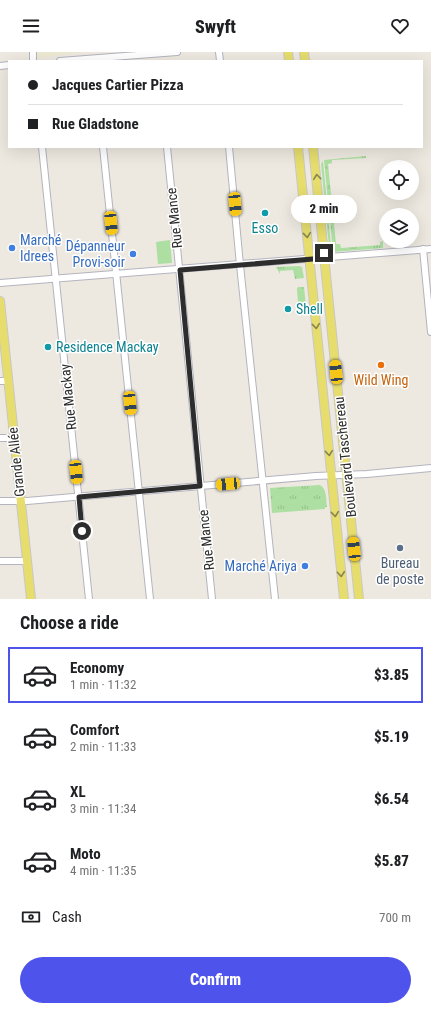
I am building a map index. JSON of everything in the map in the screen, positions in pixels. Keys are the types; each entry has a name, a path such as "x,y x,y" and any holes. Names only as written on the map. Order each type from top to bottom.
{"main road":[{"name":"Boulevard Taschereau","path":"298,148 344,599"},
{"name":"Boulevard Taschereau","path":"313,148 359,599"},
{"name":"Grande Allée","path":"0,301 4,381 14,438 31,599"}],"street":[{"path":"68,60 177,52"},
{"name":"Rue Mackay","path":"42,148 89,599"},
{"path":"103,148 150,599"},
{"name":"Rue Mance","path":"167,148 212,599"},
{"path":"229,148 274,599"},
{"path":"423,249 431,332"},
{"path":"0,283 431,249"},
{"path":"0,438 14,438"},
{"path":"0,502 79,497 331,475 431,468"},
{"path":"0,561 27,561"}],"shaded area":[{"path":"35,52 84,52 36,58"}],"green space":[{"path":"366,156 366,158 332,160 332,163 328,164 336,244 340,244 341,248 379,245 379,248 383,248 333,252 324,160"},
{"path":"323,161 331,246 329,247 321,164"},
{"path":"170,240 172,263 158,264 156,242"},
{"path":"276,267 302,267 304,278 295,279 293,270 280,271 280,274"},
{"path":"298,287 304,287 306,306 298,303"},
{"path":"320,485 326,494 327,507 325,507 325,509 272,513 270,488"}],"place":[{"name":"Esso","path":"265,213"},
{"name":"Marché Idrees","path":"12,248"},
{"name":"Dépanneur Provi-soir","path":"133,254"},
{"name":"Shell","path":"288,309"},
{"name":"Residence Mackay","path":"48,347"},
{"name":"Wild Wing","path":"381,365"},
{"name":"Bureau de poste","path":"400,548"},
{"name":"Marché Ariya","path":"305,566"}],"route":[{"path":"82,531 79,497 200,486 180,270 325,258 324,253"}]}
